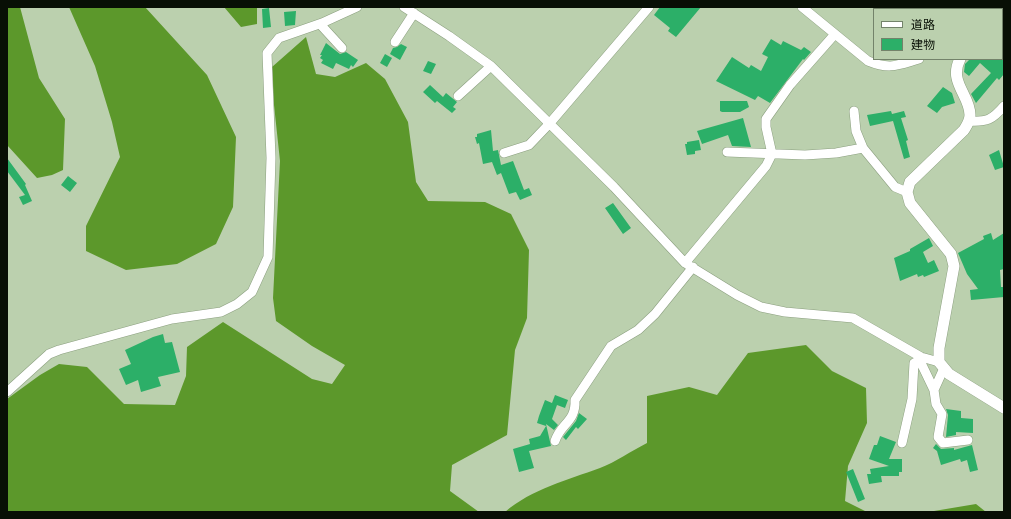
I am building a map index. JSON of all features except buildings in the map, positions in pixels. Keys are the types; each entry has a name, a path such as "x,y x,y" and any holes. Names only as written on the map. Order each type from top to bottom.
{"street":[{"path":"7,392 49,354 172,319 221,312 237,304 252,292 268,257 271,158 267,53 279,38 320,24 357,7"},
{"path":"404,7 449,36 490,66 550,123 689,265 738,295 761,307 785,312 854,318 921,357 942,365"},
{"path":"504,153 529,145 550,123 649,7"},
{"path":"802,7 868,61 881,66 895,67 916,60"},
{"path":"395,42 414,13"},
{"path":"320,24 342,48"},
{"path":"555,441 558,433 575,410 575,400 611,346 638,330 654,314 689,265 766,166 772,154 766,127 766,119 790,85 835,34"},
{"path":"959,60 957,64 956,76 970,114 969,121 964,130 910,182 908,192 910,204 951,254 954,266 939,348 942,365 948,374 1004,408"},
{"path":"458,96 490,66"},
{"path":"969,121 985,122 998,114 1004,106"},
{"path":"854,111 856,131 863,148 895,187 908,192"},
{"path":"727,152 772,154 836,153 863,148"},
{"path":"902,443 912,399 914,363 918,361 922,365 934,390 936,404 942,414 938,437 943,443 968,440"},
{"path":"934,390 942,365"}],"green space":[{"path":"7,7 20,7 39,78 65,119 63,170 52,175 37,178 7,145"},
{"path":"69,7 145,7 207,75 236,137 233,207 216,244 177,264 126,270 86,251 86,226 120,157 112,122 95,66"},
{"path":"224,7 257,7 257,24 241,27"},
{"path":"306,37 316,74 335,77 366,63 385,79 408,122 416,182 428,201 485,202 511,214 529,250 527,318 515,350 507,435 452,465 450,491 479,512 7,512 7,399 40,375 59,364 87,367 124,404 175,405 186,376 187,347 223,322 312,379 332,384 345,365 312,346 276,321 273,298 280,161 274,105 272,67"},
{"path":"806,345 832,371 866,388 867,423 848,466 845,501 867,512 505,512 515,504 538,491 606,466 647,443 647,396 689,387 717,395 748,353"},
{"path":"976,504 986,512 928,512"}]}
